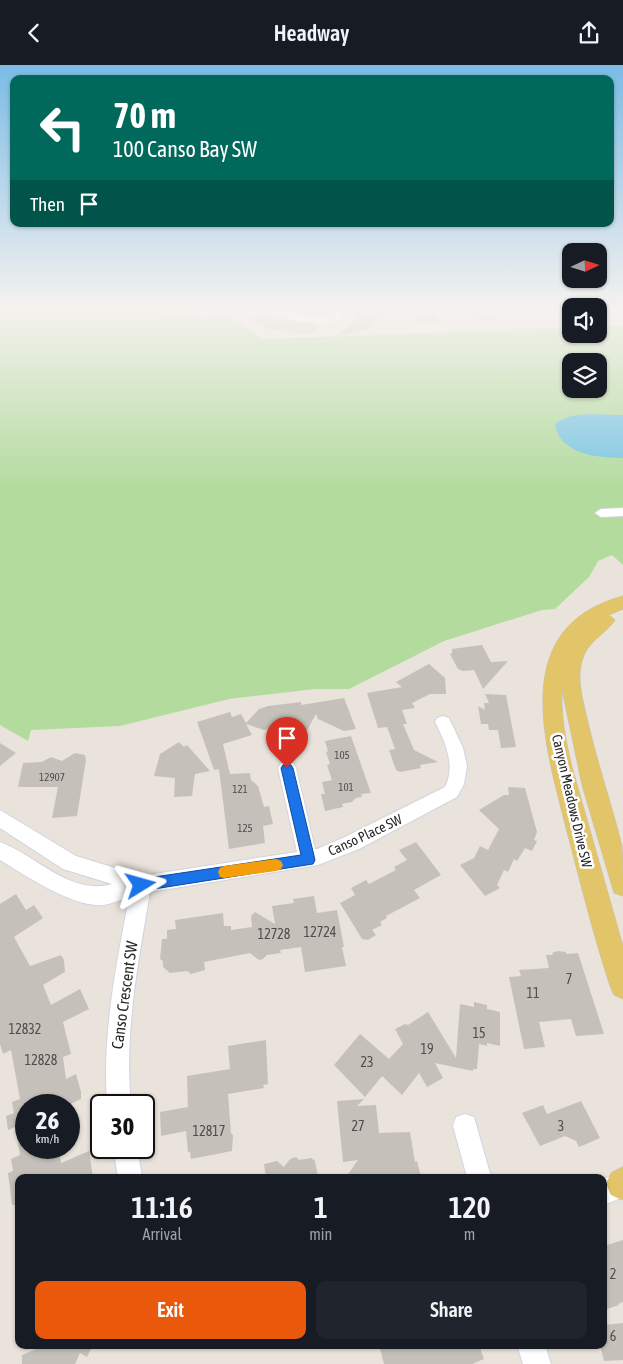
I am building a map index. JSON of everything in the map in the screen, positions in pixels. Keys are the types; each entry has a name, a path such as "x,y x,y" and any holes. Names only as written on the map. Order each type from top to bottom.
{"main road":[{"path":"589,625 623,602"},
{"path":"589,625 623,612"},
{"name":"Canyon Meadows Drive SW","path":"589,625 571,666 571,687 586,758 607,836 623,885"},
{"name":"Canyon Meadows Drive SW","path":"589,625 574,630 559,657 554,674 552,707 557,752 604,933 623,986"}],"street":[{"path":"601,513 623,512"},
{"name":"Canso Place SW","path":"0,850 35,873 85,895 102,895 141,885 308,860 352,843 451,792 458,779 456,756 452,739 443,723"},
{"path":"287,768 308,860"},
{"name":"Canso Place SW","path":"0,818 70,863 141,885"},
{"name":"Canso Crescent SW","path":"117,1094 115,1079 117,1034 141,885"},
{"path":"465,1126 478,1174"},
{"path":"127,1159 130,1174"},
{"path":"532,1349 537,1364"}],"green space":[{"path":"0,370 562,370 562,398 607,398 607,370 623,370 623,565 612,555 598,561 589,577 555,609 542,610 444,641 349,689 315,689 229,699 120,726 31,730 28,741 0,725"}],"water":[{"path":"578,415 623,415 623,458 592,455 572,448 558,434 555,424 561,420"}],"building":[{"path":"482,645 491,662 508,661 483,689 474,670 463,671 458,669 450,654 452,649"},
{"path":"429,664 445,678 446,694 430,694 412,703 415,708 402,710 407,724 403,724 414,750 438,762 420,765 421,768 400,772 396,770 389,750 395,749 387,727 378,728 367,693 402,687 396,682"},
{"path":"485,694 506,695 516,747 501,748 498,730 489,730 488,724 481,724 478,706 485,710 484,703 489,703"},
{"path":"344,698 356,729 344,731 318,719 316,714 300,743 280,735 287,722 264,730 246,724 252,735 223,744 230,774 250,773 251,780 258,786 264,807 269,806 273,824 263,826 265,843 229,849 219,769 214,770 197,722 230,712 232,717 241,714 246,723 259,709 268,706 301,702 301,705"},
{"path":"351,736 371,793 361,794 362,797 342,804 343,807 325,811 321,794 325,794 322,782 332,780 327,765 330,764 325,741"},
{"path":"179,742 184,747 187,745 210,771 195,774 192,796 174,797 175,778 154,776 160,754"},
{"path":"0,743 16,753 0,766"},
{"path":"75,753 85,755 86,760 77,816 52,818 58,787 18,787 23,763 42,762 51,757 62,761"},
{"path":"508,787 525,788 537,832 534,840 537,841 532,851 525,848 517,861 514,859 508,872 504,870 497,885 500,888 485,896 460,865 474,858 480,846 488,850 499,829 479,810 504,795 509,795"},
{"path":"416,842 441,875 414,890 420,898 386,916 387,918 380,922 382,925 372,930 376,935 368,940 362,939 340,903 355,895 351,888 366,880 369,884 396,870 394,867 407,860 399,850"},
{"path":"16,894 26,910 34,905 43,918 14,937 30,966 61,955 64,960 65,972 43,985 51,1005 80,989 89,1009 63,1022 71,1054 63,1057 66,1079 76,1074 81,1092 81,1099 80,1094 19,1094 11,1050 3,1054 0,1044 0,904"},
{"path":"314,896 317,913 337,910 346,966 305,972 301,947 280,950 281,953 267,955 259,960 250,953 204,962 205,970 191,974 187,971 170,973 163,967 163,961 160,959 162,939 167,939 167,930 176,929 175,920 223,913 224,926 231,926 231,930 252,927 251,916 255,912 275,924 272,906 294,903 293,899"},
{"path":"558,951 566,952 566,954 578,953 604,1034 576,1036 571,1019 539,1022 545,1047 524,1049 509,977 521,976 519,970 549,968 546,955 553,955 552,953"},
{"path":"474,1002 487,1005 487,1009 500,1012 500,1046 487,1043 487,1046 479,1044 477,1069 473,1069 473,1071 435,1063 443,1078 427,1087 419,1073 402,1095 382,1076 365,1097 334,1065 360,1034 389,1059 403,1044 395,1029 405,1024 408,1025 428,1012 456,1058 460,1004 474,1007"},
{"path":"266,1040 268,1084 263,1085 264,1088 228,1094 231,1133 233,1135 232,1151 191,1159 190,1152 188,1152 186,1131 161,1136 160,1112 188,1107 187,1076 230,1069 228,1046"},
{"path":"364,1099 357,1106 376,1105 379,1133 410,1132 415,1162 417,1161 420,1174 348,1174 358,1160 343,1162 337,1101"},
{"path":"15,1101 15,1127 8,1130 6,1116 14,1113 12,1102"},
{"path":"581,1101 600,1138 579,1147 576,1141 565,1136 540,1146 522,1113 543,1105 547,1114"},
{"path":"89,1151 93,1174 15,1174 15,1205 12,1205 8,1173 13,1171 11,1159 15,1157 15,1159 60,1159 61,1163 70,1159 80,1159 80,1155"},
{"path":"296,1157 299,1160 311,1158 315,1161 317,1174 266,1174 264,1164 277,1161 284,1167 290,1159"},
{"path":"623,1240 623,1302 607,1309 607,1245"},
{"path":"623,1323 623,1360 604,1361 601,1349 607,1349 607,1325"},
{"path":"36,1349 91,1349 87,1357 80,1353 75,1364 22,1364 22,1355"},
{"path":"380,1349 480,1349 484,1359 472,1364 384,1364"}],"slow traffic":[{"path":"224,872 276,865"}],"route":[{"path":"141,885 308,860 287,768"}]}
